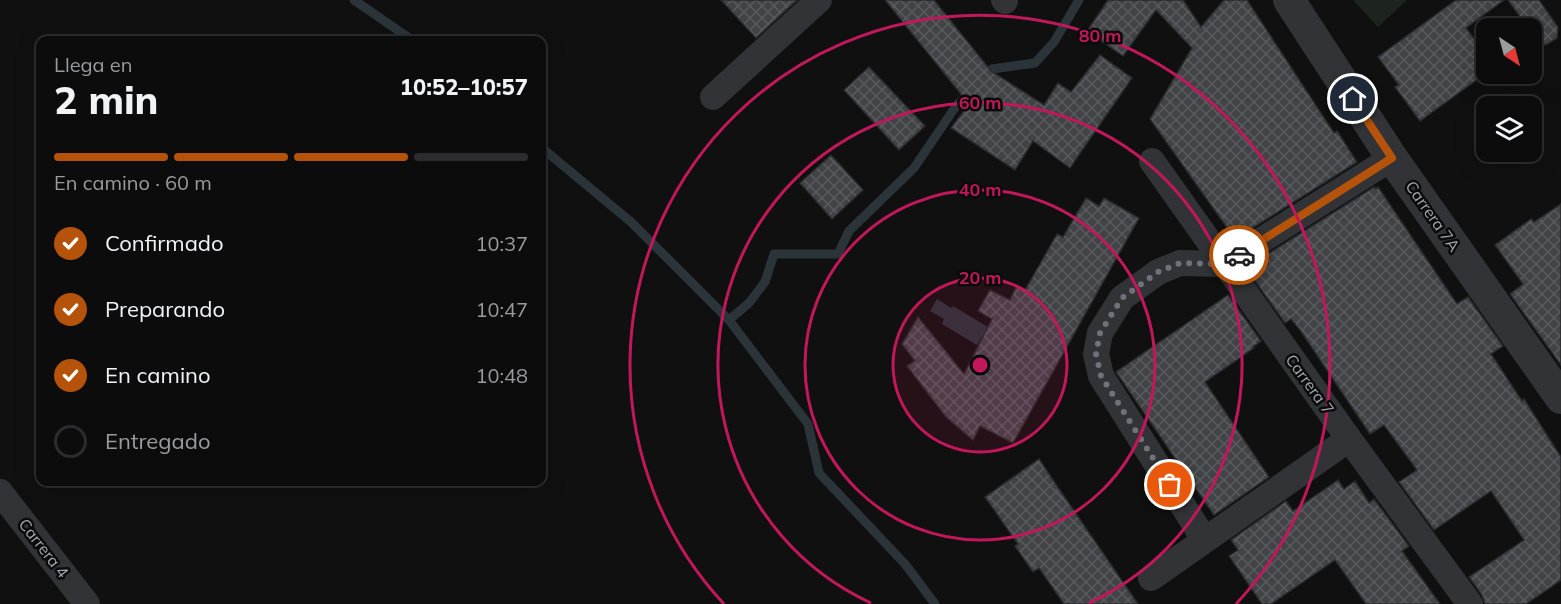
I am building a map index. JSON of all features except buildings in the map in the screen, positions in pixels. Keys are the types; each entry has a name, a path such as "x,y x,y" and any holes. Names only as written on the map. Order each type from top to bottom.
{"street":[{"path":"713,97 819,0"},
{"name":"Carrera 7A","path":"1289,0 1392,158 1560,393"},
{"path":"1204,539 1101,376 1096,354 1100,333 1122,298 1158,272 1180,263 1224,264 1392,158"},
{"name":"Carrera 7","path":"1152,161 1463,602"},
{"path":"1151,578 1349,439"},
{"name":"Carrera 4","path":"0,492 87,604"}],"shaded area":[{"path":"1353,0 1407,0 1378,27"},
{"path":"937,299 988,327 977,345 942,324 944,319 930,311"}],"waterway":[{"path":"354,0 406,36"},
{"path":"984,78 992,69 1035,63 1054,42 1079,0"},
{"path":"729,320 749,303 765,282 774,254 838,254 849,231 914,168 956,106 972,90"},
{"path":"546,151 631,222 729,320 808,424 819,473 905,564 935,604"}],"way so far":[{"path":"1170,485 1101,376 1096,354 1100,333 1122,298 1158,272 1180,263 1224,264 1239,255"}],"route":[{"path":"1239,255 1392,158 1353,99"}]}
